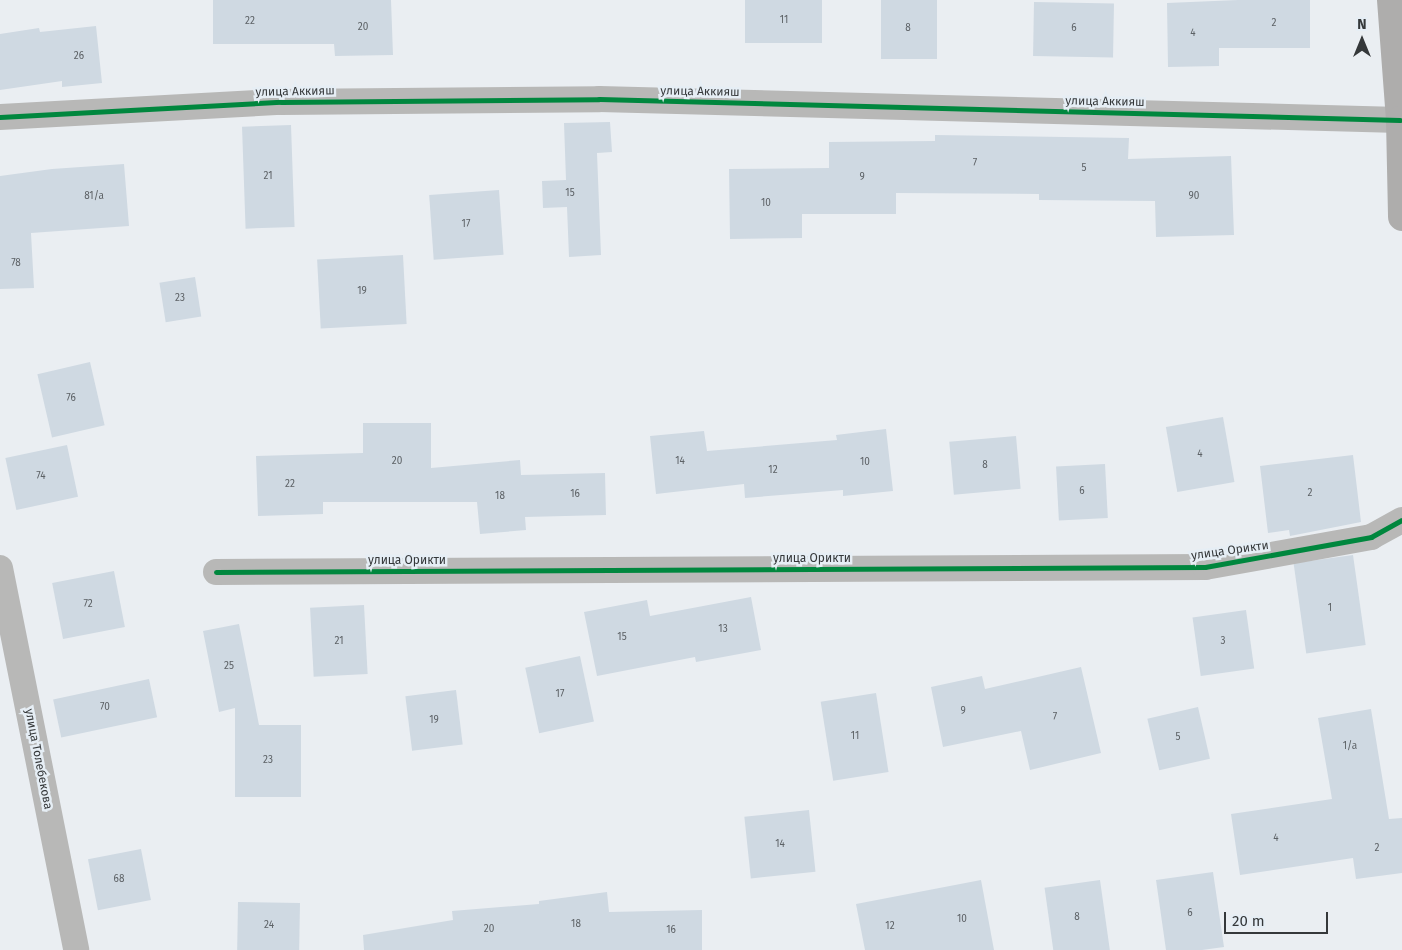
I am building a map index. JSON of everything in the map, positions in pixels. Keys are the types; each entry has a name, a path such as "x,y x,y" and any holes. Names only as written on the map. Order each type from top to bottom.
{"main road":[{"path":"1392,0 1400,120 1402,217"}],"street":[{"name":"улица Аккияш","path":"0,117 281,102 599,99 1400,120"},
{"name":"улица Орикти","path":"216,572 1205,567 1371,537 1402,520"},
{"name":"улица Толебекова","path":"0,568 76,950"}],"building":[{"path":"213,0 391,0 393,55 335,56 334,44 213,44"},
{"path":"745,0 822,0 822,43 745,43"},
{"path":"881,0 937,0 937,59 881,59"},
{"path":"1238,0 1310,0 1310,48 1219,48 1219,66 1168,67 1167,3"},
{"path":"1034,2 1114,3 1113,57 1033,56"},
{"path":"96,26 102,83 62,87 62,81 0,90 0,34 39,28 40,32"},
{"path":"610,122 612,152 597,153 601,255 569,257 567,207 543,208 542,181 566,180 564,123"},
{"path":"291,125 295,227 246,229 242,127"},
{"path":"935,135 1129,138 1128,159 1231,156 1234,235 1156,237 1155,201 1039,200 1039,194 896,193 896,214 802,214 802,238 730,239 729,169 829,168 829,142 935,141"},
{"path":"124,164 129,226 31,233 34,288 0,289 0,176 52,169"},
{"path":"499,190 504,255 434,260 429,195"},
{"path":"403,255 407,324 321,328 317,260"},
{"path":"195,277 201,317 166,322 159,283"},
{"path":"90,362 105,425 52,437 37,374"},
{"path":"1223,417 1234,482 1177,492 1166,427"},
{"path":"363,423 431,423 431,468 520,460 521,475 605,473 606,515 525,517 526,530 480,534 477,502 323,502 323,514 258,516 256,456 363,453"},
{"path":"886,429 893,491 843,496 843,490 745,498 744,484 656,494 650,436 704,431 707,451 837,440 836,435"},
{"path":"1016,436 1021,489 954,495 949,442"},
{"path":"67,445 78,497 16,510 5,458"},
{"path":"1353,455 1361,522 1290,536 1289,530 1268,533 1260,466"},
{"path":"1105,464 1108,518 1059,520 1056,467"},
{"path":"1353,555 1366,645 1306,653 1294,563"},
{"path":"114,571 125,627 63,639 52,583"},
{"path":"751,597 761,650 696,662 695,657 597,676 584,612 647,600 650,616"},
{"path":"364,605 368,674 314,677 310,608"},
{"path":"1246,610 1254,668 1201,676 1193,618"},
{"path":"239,624 259,725 301,725 301,797 235,797 235,708 219,712 203,631"},
{"path":"580,656 594,722 539,733 525,668"},
{"path":"1081,667 1101,753 1030,770 1021,731 943,747 931,687 982,676 985,689"},
{"path":"149,679 157,717 61,738 53,699"},
{"path":"456,690 463,745 412,751 405,696"},
{"path":"876,693 889,772 833,781 821,702"},
{"path":"1198,707 1210,759 1159,770 1147,719"},
{"path":"1371,709 1389,819 1402,818 1402,873 1356,879 1353,858 1240,875 1231,814 1332,799 1318,718"},
{"path":"809,810 815,872 751,878 744,817"},
{"path":"141,849 151,900 98,910 88,859"},
{"path":"1213,872 1224,947 1202,950 1166,950 1156,880"},
{"path":"981,880 994,950 865,950 856,904"},
{"path":"1100,880 1110,950 1053,950 1045,888"},
{"path":"607,892 609,912 702,910 702,950 364,950 363,935 453,920 452,911 539,904 539,901"},
{"path":"238,902 300,903 299,950 237,950"}],"cycle path":[{"path":"0,117 281,102 599,99 1400,120"},
{"path":"216,572 1205,567 1371,537 1402,520"}]}
